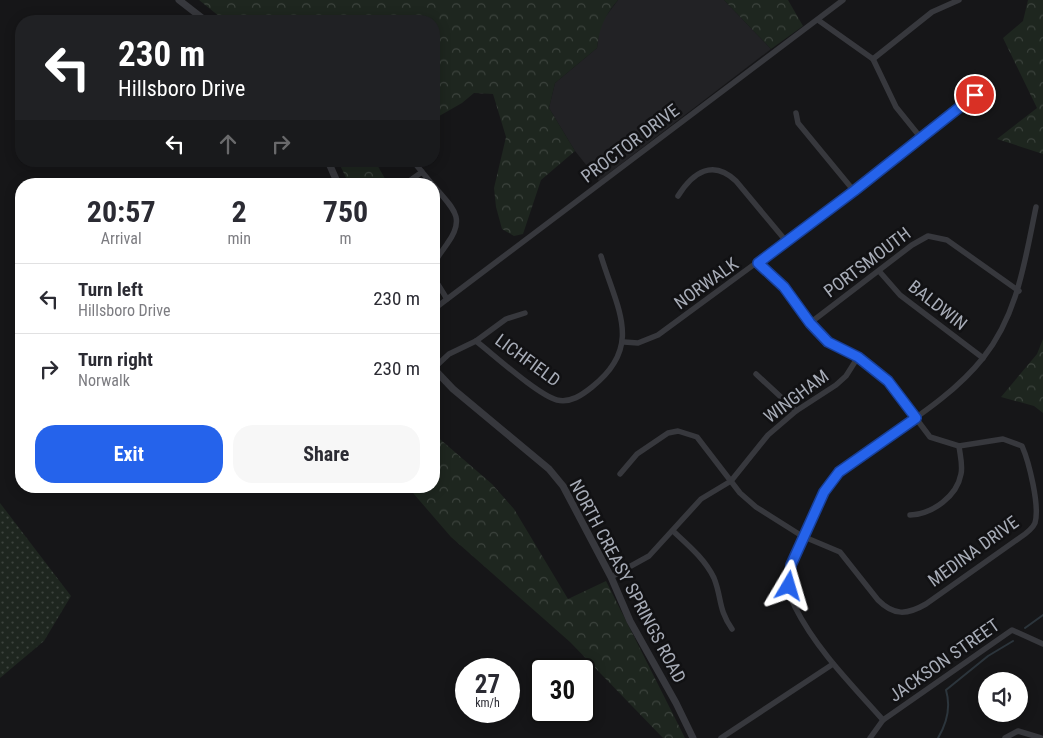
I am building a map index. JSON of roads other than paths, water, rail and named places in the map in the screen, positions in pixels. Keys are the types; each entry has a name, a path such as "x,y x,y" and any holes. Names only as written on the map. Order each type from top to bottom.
{"street":[{"path":"179,0 198,15"},
{"name":"PROCTOR DRIVE","path":"440,304 843,0"},
{"path":"872,59 932,12 959,0"},
{"path":"818,20 872,59 896,107 921,138"},
{"name":"NORWALK","path":"624,342 638,343 658,336 854,191 988,84"},
{"path":"796,113 798,123 854,191"},
{"path":"418,167 427,178"},
{"path":"678,196 685,184 701,172 719,169 736,181 786,241"},
{"path":"414,178 422,172"},
{"path":"440,193 453,209 458,221 458,228 440,255"},
{"path":"883,720 833,664 794,606 789,586 791,565 802,536 824,492 839,472 916,418 953,389 983,358 1003,328 1019,291 1036,207"},
{"name":"PORTSMOUTH","path":"810,323 922,238 937,236 947,240 1019,291"},
{"path":"601,256 621,322 624,342"},
{"path":"758,263 784,287 810,323 828,342 858,357 888,381 930,437 959,446 961,472 954,492 942,503 922,514 910,515"},
{"name":"BALDWIN","path":"879,271 900,295 983,358"},
{"path":"440,287 447,298"},
{"path":"440,362 449,354 476,342 506,319 525,313"},
{"name":"LICHFIELD","path":"476,342 540,391 556,399 567,401 578,396 605,376 618,360 624,342"},
{"name":"WINGHAM","path":"731,481 768,435 796,411 836,385 846,376 858,357"},
{"path":"756,374 796,411"},
{"name":"NORTH CREASY SPRINGS ROAD","path":"440,375 453,389 549,469 573,503 611,577 630,620 693,738"},
{"path":"620,474 637,454 668,433 678,431 697,437 740,493 756,507 802,536"},
{"name":"MEDINA DRIVE","path":"802,536 840,552 878,600 893,611 906,613 914,610 1029,531 1035,523 1030,466 1022,446 1003,439 959,446"},
{"path":"611,577 649,556 701,499 731,481"},
{"path":"673,531 706,565 714,580 722,616 732,629"},
{"name":"JACKSON STREET","path":"870,738 883,720 1012,630 1043,644"},
{"path":"721,738 833,664"},
{"path":"1005,738 1018,731 1041,738"}],"waterway":[{"path":"1025,628 1043,615"},
{"path":"938,738 944,727 947,715 946,690 988,656 1013,641"}]}
